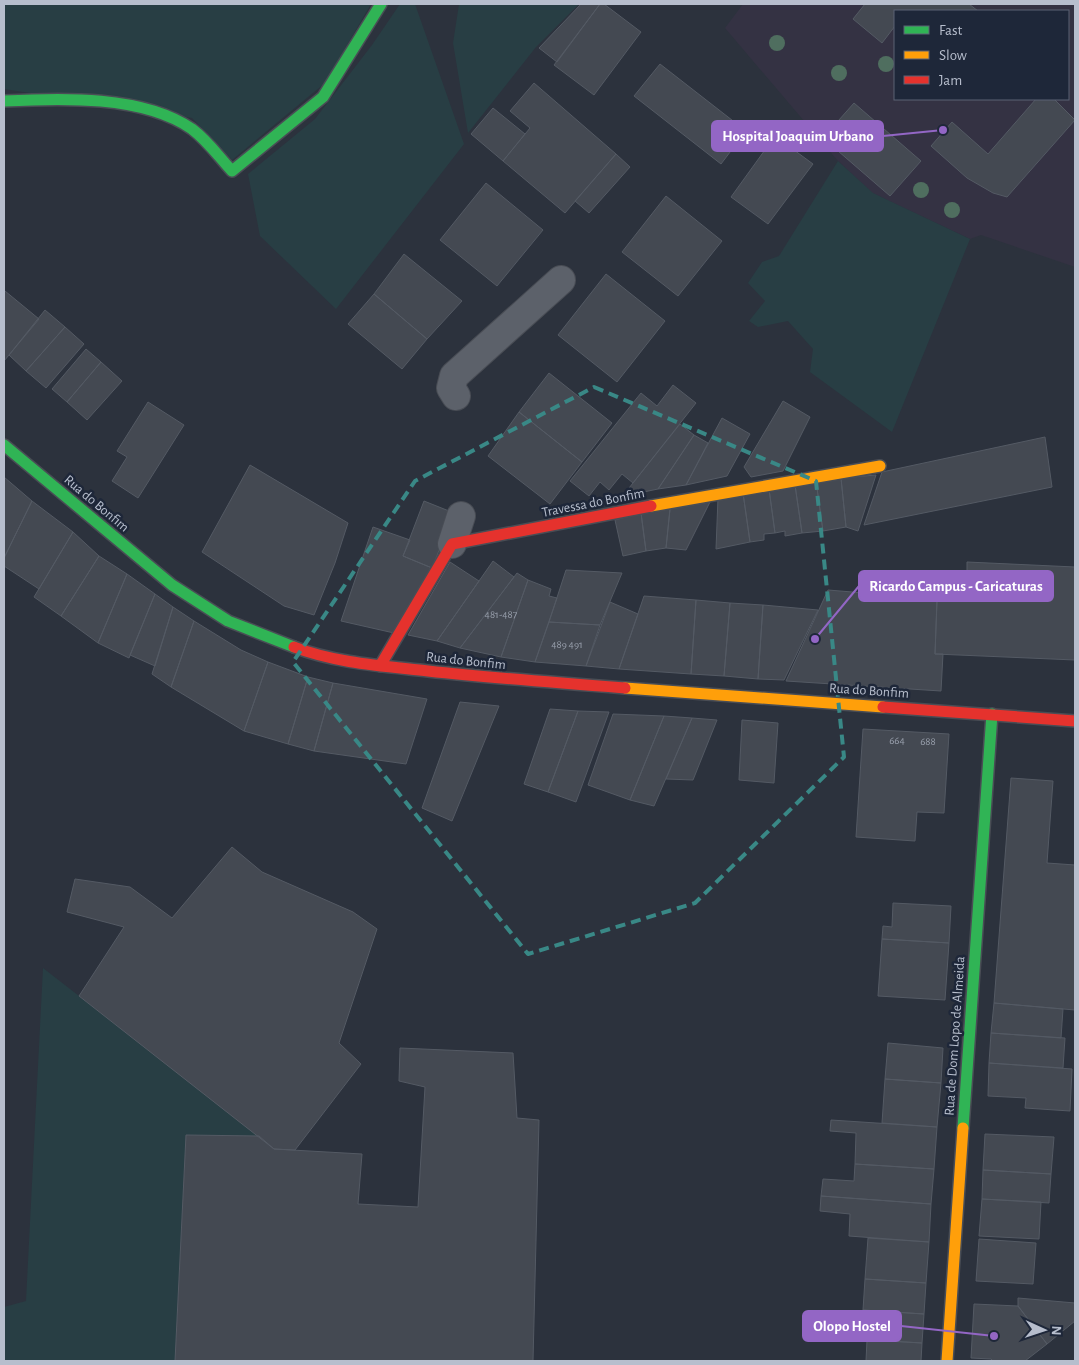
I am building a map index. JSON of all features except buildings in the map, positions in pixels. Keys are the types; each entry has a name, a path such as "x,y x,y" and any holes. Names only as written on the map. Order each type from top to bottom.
{"street":[{"path":"4,101 58,98 94,101 150,112 176,120 191,128 232,171 323,97 381,4"},
{"path":"456,396 451,388 454,376 561,280"},
{"name":"Rua do Bonfim","path":"4,445 172,584 228,621 307,652 380,666 512,680 1075,721"},
{"name":"Travessa do Bonfim","path":"452,544 715,494 880,466"},
{"path":"380,666 452,544 461,516"},
{"name":"Rua de Dom Lopo de Almeida","path":"946,1361 992,714"}],"highlighted area":[{"path":"594,387 816,481 844,757 695,903 528,954 293,662 415,481"}],"shaded area":[{"path":"743,4 1075,4 1075,267 981,235 970,239 872,193 838,161 725,28"}],"green space":[{"path":"4,4 371,4 325,83 232,160 192,118 4,89"},
{"path":"400,4 415,4 464,144 336,309 260,236 248,174 315,119 372,45"},
{"path":"459,4 579,4 536,47 468,133 453,43"},
{"path":"838,161 873,193 970,239 892,432 810,372 813,349 788,321 758,327 749,321 765,301 748,283 762,262 779,256"},
{"path":"43,968 259,1136 186,1136 175,1361 4,1361 4,1307 26,1301"}],"traffic: fast":[{"path":"4,101 51,99 101,101 126,104 150,110 172,118 192,129 232,171 323,97 381,4"},
{"path":"4,445 172,585 228,621 294,647"},
{"path":"963,1128 992,714"}],"traffic: slow":[{"path":"651,506 880,466"},
{"path":"625,688 883,707"},
{"path":"947,1361 963,1128"}],"traffic: jam":[{"path":"380,666 452,544 651,506"},
{"path":"294,647 326,657 377,665 477,676 625,688"},
{"path":"883,707 1075,721"}],"place":[{"name":"Hospital Joaquim Urbano","path":"943,130"},
{"name":"Ricardo Campus - Caricaturas","path":"815,639"},
{"name":"Olopo Hostel","path":"994,1336"}]}
